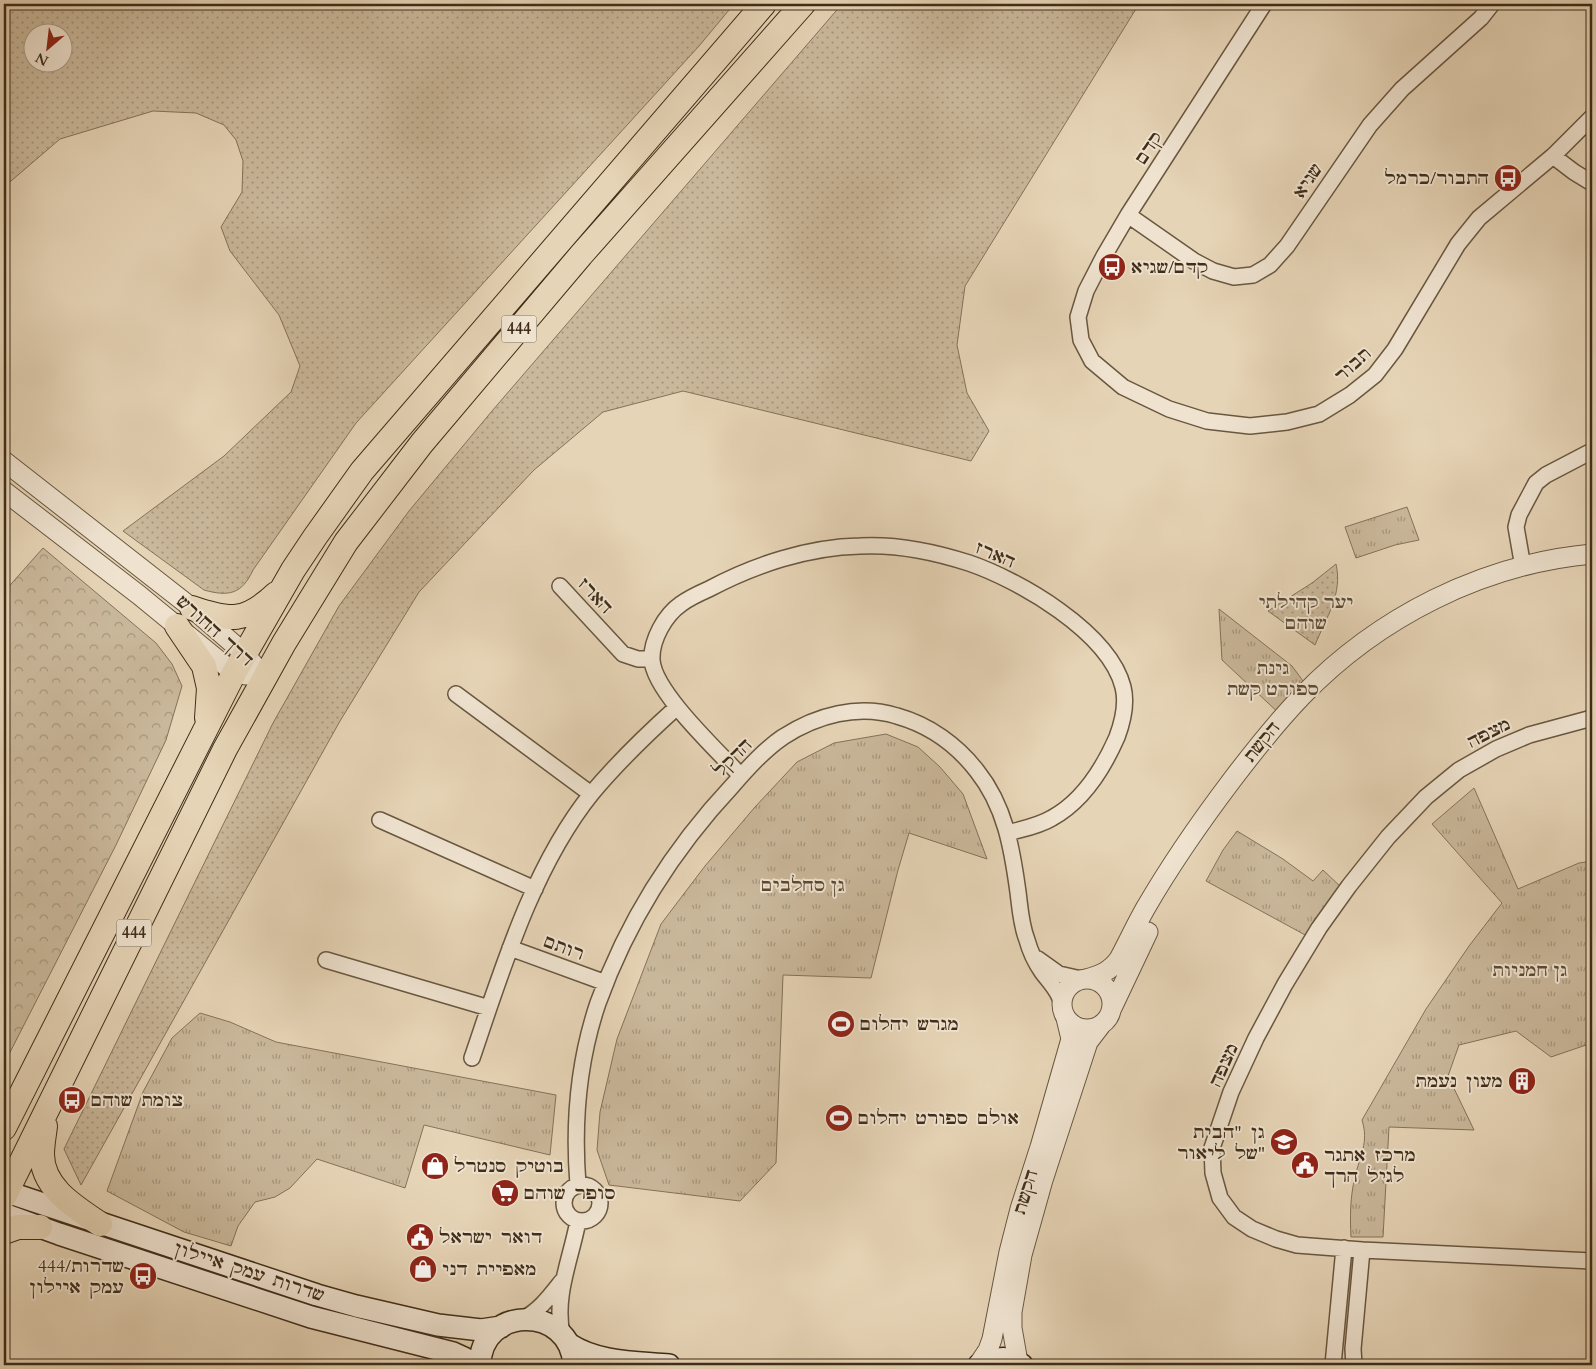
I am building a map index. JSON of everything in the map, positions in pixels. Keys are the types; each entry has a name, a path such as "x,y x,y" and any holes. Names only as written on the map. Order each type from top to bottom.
{"main road":[{"name":"444","path":"4,1128 206,725 284,586 315,537 362,471 764,4"},
{"name":"444","path":"5,1198 225,749 264,677 346,542 422,443 588,248 803,4"},
{"path":"192,608 218,617 236,617 253,612 284,586"},
{"path":"177,626 204,666 209,688 206,725"},
{"path":"46,1113 42,1155 44,1168 50,1182 58,1192 100,1224"},
{"name":"שדרות עמק איילון","path":"5,1198 100,1224 356,1306 438,1325 481,1330 501,1327"},
{"name":"שדרות עמק איילון","path":"5,1198 40,1227 311,1317 360,1331 453,1352 472,1365"},
{"path":"4,1232 18,1227 40,1227"},
{"path":"480,1365 484,1347 491,1336 501,1327 515,1320 523,1319 541,1321 552,1326 580,1352 595,1357 670,1365"},
{"path":"565,1339 573,1356 574,1365"},
{"path":"979,1365 1001,1358 1010,1359 1020,1364"}],"street":[{"name":"קדם","path":"1078,317 1086,290 1128,215 1264,4"},
{"name":"שגיא","path":"1128,215 1194,261 1213,271 1234,277 1253,275 1270,265 1290,242 1370,125 1402,89 1481,18 1492,4"},
{"name":"תבור","path":"1078,317 1081,340 1092,361 1123,386 1169,409 1207,421 1250,426 1287,422 1319,414 1350,395 1375,375 1395,349 1458,244 1474,224 1501,198 1553,156 1592,118"},
{"path":"1553,156 1574,172 1592,182"},
{"path":"1523,567 1516,527 1519,515 1536,483 1546,475 1592,451"},
{"name":"דרך החורש","path":"4,461 192,608 239,664"},
{"name":"דרך החורש","path":"4,491 177,626 264,677"},
{"name":"הארז","path":"560,586 624,654 638,659 652,660 656,640 664,621 680,604 750,570 795,556 860,546 897,547 938,554 970,563 1008,580 1044,600 1077,623 1100,645 1116,669 1123,687 1125,708 1118,733 1106,762 1089,786 1069,807 1050,819 1008,833"},
{"name":"הקשת","path":"1084,979 1101,975 1112,968 1119,959 1145,910 1198,826 1251,755 1303,695 1362,643 1433,599 1458,589 1523,567 1552,560 1592,554"},
{"name":"הקשת","path":"1112,1008 1156,916 1209,833 1271,751 1324,692 1390,639 1439,610 1509,584 1554,572 1592,567"},
{"path":"652,660 657,679 669,698 741,776"},
{"path":"456,694 591,794"},
{"path":"472,1058 510,948 535,889 557,846 591,794 627,753 677,707"},
{"name":"הדקל","path":"578,1184 576,1123 583,1062 590,1032 606,983 623,944 662,876 684,843 711,809 754,762 781,738 824,717 845,712 867,710 889,713 908,719 928,728 944,739 978,771 1001,810 1008,833 1013,854 1023,929 1040,968 1059,996 1064,1014"},
{"name":"מצפה","path":"1592,718 1529,734 1496,749 1459,770 1426,797 1388,837 1349,886 1285,984 1237,1078 1212,1148 1213,1173 1220,1198 1234,1217 1252,1230 1297,1245 1592,1261"},
{"path":"380,820 535,889"},
{"name":"רותם","path":"510,948 606,983"},
{"path":"1032,953 1059,974 1074,979 1084,979 1098,980 1105,986 1110,993 1112,1008 1108,1017 1095,1028 1079,1027 1064,1014 1063,994 1073,982 1084,979"},
{"path":"326,960 489,1008"},
{"name":"הקשת","path":"979,1365 992,1339 1009,1252 1020,1209 1071,1039 1064,1014"},
{"name":"הקשת","path":"1020,1364 1012,1328 1012,1312 1022,1255 1043,1180 1088,1042 1101,1024"},
{"path":"578,1184 585,1184 592,1187 600,1197 600,1204 599,1209 591,1219 578,1221 569,1216 564,1205 564,1198 568,1191 578,1184"},
{"path":"565,1339 559,1319 560,1295 578,1221"},
{"path":"1333,1365 1344,1248"},
{"path":"1354,1365 1353,1349 1362,1250"},
{"path":"523,1319 533,1314 563,1280"}],"green space":[{"path":"4,4 734,4 699,46 356,423 249,578 234,592 221,593 204,590 123,531 224,456 291,392 300,366 279,315 230,251 221,227 242,192 243,161 236,140 224,125 196,113 153,111 60,139 4,187"},
{"path":"842,4 1139,4 965,286 957,345 967,393 989,431 971,461 683,391 603,412 534,470 419,592 340,721 81,1185 64,1149 273,723 339,606 409,511 492,411"},
{"path":"1407,507 1419,540 1395,545 1356,558 1345,527"},
{"path":"43,548 156,643 172,664 182,686 166,740 116,845 4,1064 4,592"},
{"name":"יער קהילתי שוהם","path":"1336,564 1338,575 1335,596 1315,645 1268,611 1312,583"},
{"name":"גינת ספורט קשת","path":"1219,609 1292,666 1309,689 1283,717 1222,660"},
{"name":"גן סחלבים","path":"886,734 918,747 940,767 963,794 987,859 909,833 871,978 783,975 776,1163 740,1201 609,1185 597,1150 600,1112 617,1039 661,924 705,866 755,807 797,762 834,743"},
{"name":"גן חמניות","path":"1474,788 1518,889 1579,863 1592,861 1592,1043 1551,1057 1516,1031 1459,1045 1448,1076 1474,1130 1389,1127 1383,1237 1351,1237 1352,1192 1365,1136 1362,1120 1426,1009 1469,946 1502,903 1432,824"},
{"path":"1237,831 1283,859 1313,881 1323,870 1343,889 1307,936 1206,881 1223,850"},
{"path":"200,1013 230,1022 276,1042 556,1095 550,1155 424,1125 405,1188 317,1159 290,1188 275,1197 255,1202 238,1226 231,1246 184,1232 107,1191 143,1092 172,1038"}],"place":[{"name":"התבור/כרמל","path":"1508,178"},
{"name":"קדם/שגיא","path":"1112,267"},
{"name":"מגרש יהלום","path":"841,1024"},
{"name":"מעון נעמת","path":"1522,1081"},
{"name":"צומת שוהם","path":"72,1100"},
{"name":"אולם ספורט יהלום","path":"839,1118"},
{"name":"גן \"הבית של ליאור\"","path":"1284,1142"},
{"name":"מרכז אתגר לגיל הרך","path":"1305,1165"},
{"name":"בוטיק סנטרל","path":"435,1166"},
{"name":"סופר שוהם","path":"505,1193"},
{"name":"דואר ישראל","path":"420,1237"},
{"name":"מאפיית דני","path":"423,1269"},
{"name":"444/שדרות עמק איילון","path":"143,1276"}]}
